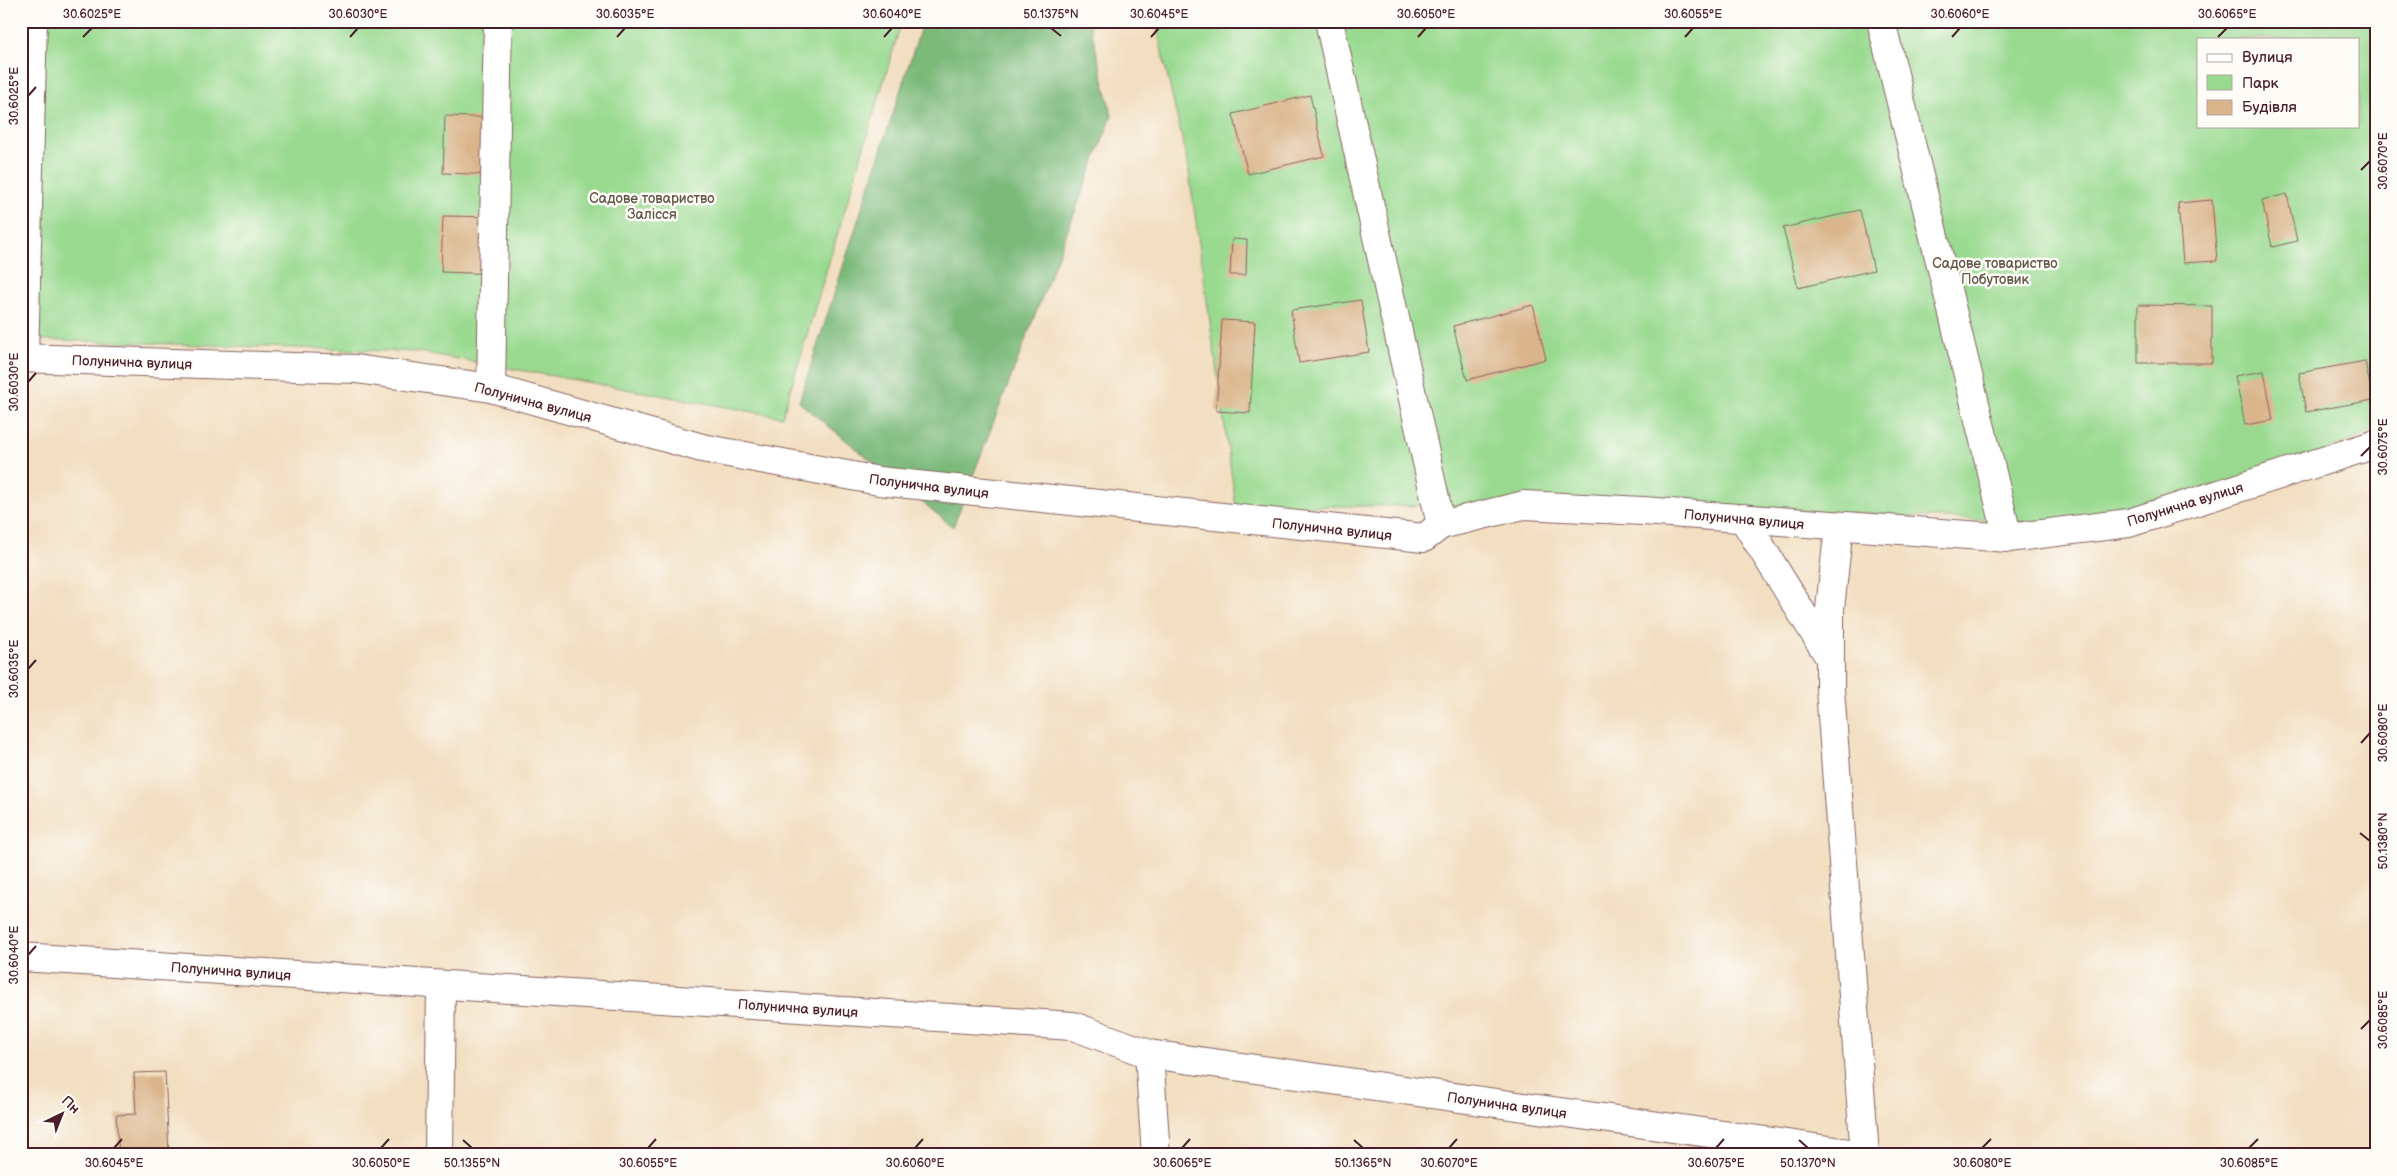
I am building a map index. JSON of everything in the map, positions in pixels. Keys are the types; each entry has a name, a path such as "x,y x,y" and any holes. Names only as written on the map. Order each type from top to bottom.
{"street":[{"path":"23,358 33,21"},
{"path":"491,388 498,21"},
{"path":"1329,21 1441,524"},
{"path":"1881,21 2008,538"},
{"name":"Полунична вулиця","path":"23,358 356,369 491,388 702,448 879,481 1424,538 1441,524 1524,505 1743,518 2008,538 2129,523 2376,444"},
{"path":"1743,518 1830,658"},
{"name":"Полунична вулиця","path":"21,957 1072,1026 1149,1054 1865,1155 1830,689 1830,609 1839,526"},
{"path":"439,1155 441,985"},
{"path":"1149,1054 1156,1155"}],"green space":[{"name":"Садове товариство Залісся","path":"21,21 902,21 782,417 419,352 21,339"},
{"path":"923,21 1089,21 1112,116 953,527 799,402"},
{"name":"Садове товариство Побутовик","path":"1155,21 2376,21 2376,431 2270,472 2062,524 1668,504 1236,507 1188,165"}],"building":[{"path":"1310,95 1324,156 1248,174 1233,114"},
{"path":"445,116 502,118 500,175 443,173"},
{"path":"2287,194 2297,241 2272,247 2262,200"},
{"path":"2212,200 2217,261 2183,263 2178,203"},
{"path":"1860,210 1874,270 1798,288 1783,228"},
{"path":"443,216 500,217 498,274 441,272"},
{"path":"1232,239 1247,240 1246,275 1230,275"},
{"path":"1361,300 1369,352 1299,363 1291,310"},
{"path":"1533,305 1546,359 1467,380 1453,326"},
{"path":"2138,305 2212,306 2212,363 2138,363"},
{"path":"1222,320 1255,322 1250,413 1216,411"},
{"path":"2365,361 2373,400 2306,412 2299,373"},
{"path":"2264,371 2273,420 2245,425 2235,376"},
{"path":"165,1072 169,1154 119,1155 116,1115 136,1114 134,1073"}]}
